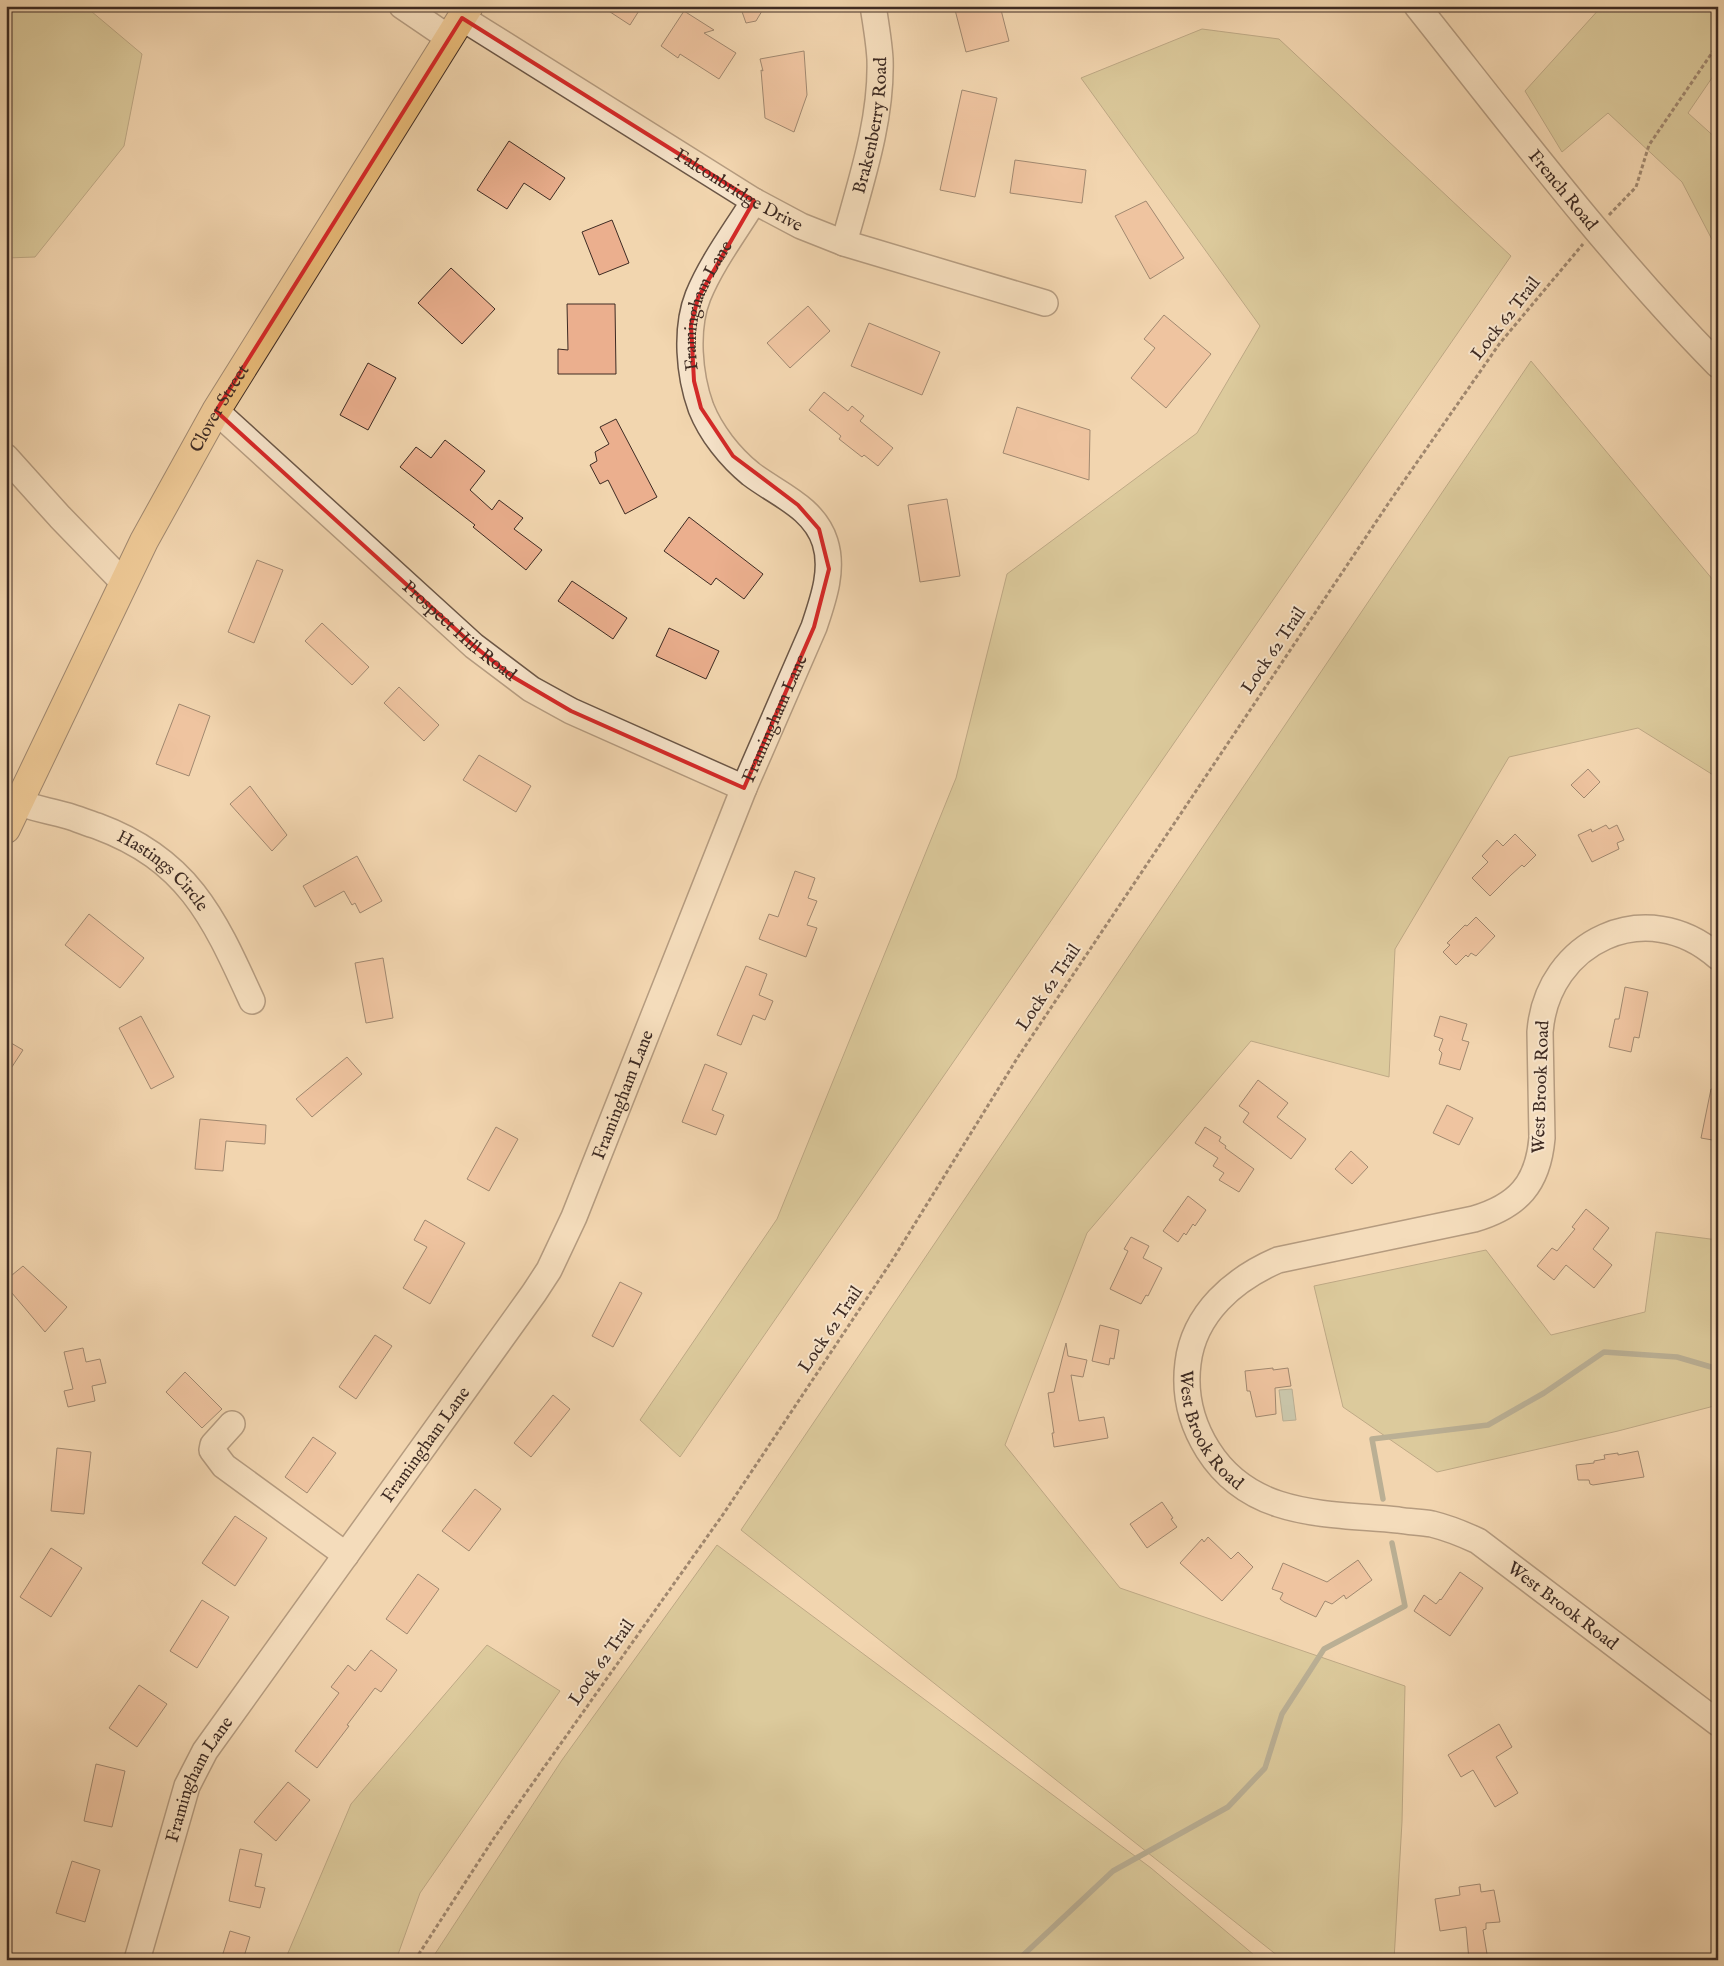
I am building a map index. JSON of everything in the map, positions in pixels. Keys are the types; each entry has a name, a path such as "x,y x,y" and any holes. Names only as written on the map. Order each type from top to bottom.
{"main road":[{"name":"Clover Street","path":"6,829 12,801 144,541 216,411 460,21"}],"street":[{"name":"Falconbridge Drive","path":"402,6 460,21 754,201 801,226 844,243 1045,303"},
{"name":"Brakenberry Road","path":"844,243 871,141 878,100 880,60 873,6"},
{"name":"French Road","path":"1417,6 1595,230 1678,324 1718,365"},
{"name":"Framingham Lane","path":"137,1960 187,1786 205,1751 529,1301 549,1270 574,1217 744,788 822,605 828,569 828,556 825,541 819,529 798,505 761,481 732,456 716,436 701,408 694,381 691,355 691,326 698,298 711,270 754,201"},
{"name":"Prospect Hill Road","path":"216,411 474,646 513,677 571,712 744,788"},
{"path":"6,457 60,518 124,583"},
{"name":"Hastings Circle","path":"12,801 68,816 99,827 124,838 164,862 184,881 210,915 224,940 252,1001"},
{"name":"West Brook Road","path":"1718,957 1684,936 1667,930 1647,928 1612,933 1585,948 1560,973 1545,1001 1541,1016 1542,1138 1540,1155 1536,1170 1529,1184 1519,1196 1506,1207 1492,1214 1278,1260 1259,1268 1228,1290 1213,1305 1202,1321 1188,1357 1186,1381 1188,1402 1202,1441 1227,1474 1255,1495 1269,1502 1297,1510 1431,1524 1463,1533 1478,1541 1718,1723"},
{"path":"232,1424 213,1445 212,1450 217,1458 224,1466 346,1555"}],"path":[{"name":"Lock 62 Trail","path":"415,1960 494,1838 730,1505 893,1258 1018,1057 1390,501 1500,343 1595,230 1636,187 1649,145 1718,44"}],"highlighted area":[{"path":"462,18 754,201 698,298 691,325 694,381 701,408 733,456 798,505 819,529 829,569 814,627 744,788 571,711 513,677 474,646 216,411"}],"shaded area":[{"path":"6,6 85,6 142,54 124,146 35,257 6,258"},
{"path":"1602,6 1718,6 1718,69 1688,113 1718,140 1718,251 1682,182 1608,113 1562,152 1525,91"},
{"path":"1202,29 1279,39 1511,256 680,1457 640,1420 777,1219 956,778 1007,574 1197,433 1260,326 1081,78"},
{"path":"1531,361 1718,586 1718,778 1638,728 1509,757 1395,949 1389,1077 1251,1041 1087,1233 1005,1445 1120,1588 1405,1686 1402,1822 1394,1960 1283,1960 741,1530"},
{"path":"1656,1232 1718,1240 1718,1405 1618,1431 1437,1472 1343,1407 1314,1286 1486,1250 1551,1335 1645,1312"},
{"path":"1292,1389 1296,1420 1283,1421 1279,1390"},
{"path":"717,1545 1151,1868 1260,1960 431,1960 562,1760"},
{"path":"487,1645 560,1691 420,1893 396,1960 285,1960 351,1804"}],"building":[{"path":"601,6 642,6 630,25"},
{"path":"740,6 765,6 756,21 746,23"},
{"path":"954,6 1000,6 1009,41 966,52"},
{"path":"684,11 714,30 704,33 736,53 719,79 680,54 678,58 661,46"},
{"path":"804,51 807,95 794,132 765,118 761,70 763,71 760,59"},
{"path":"962,90 997,98 975,197 940,190"},
{"path":"509,141 565,178 550,200 524,183 507,209 477,190"},
{"path":"1015,160 1086,170 1082,203 1010,193"},
{"path":"1146,201 1184,258 1150,279 1115,216"},
{"path":"612,220 629,263 599,275 582,232"},
{"path":"451,268 495,309 462,344 418,303"},
{"path":"567,304 615,304 616,374 558,374 558,349 568,350"},
{"path":"808,306 830,331 790,368 767,343"},
{"path":"1164,315 1211,354 1166,408 1131,378 1155,348 1144,339"},
{"path":"869,323 940,352 922,395 851,366"},
{"path":"368,363 396,378 368,430 340,415"},
{"path":"824,392 848,411 852,406 864,416 860,421 893,448 878,466 864,455 862,457 839,439 841,436 809,410"},
{"path":"1017,407 1090,430 1089,480 1003,453"},
{"path":"616,419 657,497 625,514 608,480 600,484 590,465 597,461 595,452 609,444 600,427"},
{"path":"445,440 485,471 470,490 492,510 499,500 523,518 514,529 542,550 526,570 473,527 475,525 400,467 416,447 431,458"},
{"path":"947,499 960,576 920,582 908,505"},
{"path":"689,517 763,574 744,599 716,578 711,585 664,551"},
{"path":"257,560 283,570 254,643 228,632"},
{"path":"572,581 627,618 613,639 558,601"},
{"path":"322,623 369,667 352,685 305,641"},
{"path":"669,628 719,651 706,679 656,656"},
{"path":"399,687 439,725 424,741 384,703"},
{"path":"179,704 210,716 189,776 156,764"},
{"path":"479,755 531,786 516,812 463,780"},
{"path":"1588,769 1600,782 1584,798 1571,785"},
{"path":"250,786 287,835 272,851 230,804"},
{"path":"1606,825 1609,829 1617,825 1624,840 1617,843 1619,849 1592,862 1578,835 1591,829 1592,832"},
{"path":"1515,834 1536,855 1524,867 1522,865 1490,896 1472,878 1488,862 1482,856 1497,840 1503,846"},
{"path":"357,856 382,901 360,913 355,903 352,905 344,891 315,907 303,886"},
{"path":"795,871 815,878 808,898 817,901 807,925 817,928 806,957 759,939 769,914 778,917"},
{"path":"89,914 144,958 120,988 65,945"},
{"path":"1476,917 1495,936 1476,956 1471,953 1468,957 1466,955 1456,965 1443,952 1450,945 1447,943"},
{"path":"383,958 393,1018 366,1023 355,963"},
{"path":"746,966 767,974 759,995 773,1001 765,1020 753,1015 741,1045 717,1035"},
{"path":"1625,987 1648,992 1639,1038 1634,1037 1631,1052 1609,1047 1615,1019 1619,1019"},
{"path":"141,1016 174,1077 151,1089 119,1028"},
{"path":"1440,1016 1467,1024 1462,1040 1469,1042 1460,1070 1439,1064 1442,1053 1439,1050 1443,1039 1434,1036"},
{"path":"6,1040 23,1050 6,1076"},
{"path":"347,1057 362,1074 312,1117 296,1099"},
{"path":"705,1064 727,1073 712,1110 724,1115 716,1135 682,1122"},
{"path":"1258,1080 1288,1103 1277,1117 1306,1139 1291,1159 1243,1122 1249,1113 1239,1106"},
{"path":"1711,1089 1718,1090 1718,1141 1701,1138"},
{"path":"1447,1105 1473,1118 1459,1145 1433,1133"},
{"path":"200,1119 266,1125 265,1144 226,1141 223,1171 195,1169"},
{"path":"496,1127 518,1139 489,1191 467,1179"},
{"path":"1205,1127 1221,1137 1219,1141 1226,1146 1225,1148 1254,1169 1239,1192 1219,1180 1224,1173 1213,1166 1218,1158 1195,1143"},
{"path":"1351,1151 1368,1167 1352,1184 1335,1169"},
{"path":"1188,1196 1206,1210 1195,1226 1193,1224 1186,1235 1184,1233 1178,1242 1163,1231"},
{"path":"1586,1209 1609,1228 1593,1249 1612,1265 1594,1288 1566,1265 1554,1280 1537,1266 1552,1248 1557,1251 1575,1229 1572,1227"},
{"path":"425,1220 465,1243 430,1304 403,1288 427,1247 414,1240"},
{"path":"1131,1237 1149,1246 1143,1258 1162,1268 1148,1296 1146,1295 1141,1304 1110,1289 1128,1251 1124,1249"},
{"path":"23,1266 67,1307 45,1332 6,1286 6,1280"},
{"path":"620,1282 642,1293 613,1347 592,1336"},
{"path":"1100,1325 1119,1330 1114,1359 1110,1358 1109,1365 1092,1361"},
{"path":"375,1335 392,1346 356,1399 339,1387"},
{"path":"1066,1343 1068,1356 1087,1360 1083,1377 1071,1375 1079,1421 1104,1417 1108,1438 1054,1447 1052,1433 1054,1433 1048,1393 1054,1392"},
{"path":"83,1348 86,1362 100,1359 106,1383 92,1386 95,1401 68,1407 64,1391 73,1389 64,1352"},
{"path":"1273,1368 1273,1370 1288,1368 1291,1386 1275,1388 1276,1414 1256,1417 1250,1391 1247,1391 1245,1371"},
{"path":"185,1372 222,1409 202,1428 166,1392"},
{"path":"553,1395 570,1409 531,1457 514,1443"},
{"path":"313,1437 336,1453 307,1493 285,1477"},
{"path":"57,1448 91,1452 84,1514 51,1511"},
{"path":"1638,1451 1644,1477 1593,1485 1590,1484 1589,1480 1578,1480 1576,1465 1594,1463 1594,1461 1605,1459 1604,1455 1618,1453 1618,1455"},
{"path":"475,1489 501,1509 469,1551 442,1531"},
{"path":"1162,1502 1177,1527 1147,1548 1130,1524"},
{"path":"235,1516 267,1538 235,1586 202,1563"},
{"path":"1208,1537 1231,1559 1238,1552 1253,1567 1222,1601 1180,1563 1202,1539 1204,1542"},
{"path":"51,1548 82,1568 51,1617 20,1597"},
{"path":"1358,1560 1372,1580 1346,1599 1344,1595 1332,1604 1325,1601 1316,1617 1284,1602 1280,1599 1283,1593 1272,1589 1283,1563 1327,1582"},
{"path":"1460,1572 1483,1588 1450,1636 1414,1611 1424,1595 1436,1604 1441,1600"},
{"path":"418,1574 439,1589 407,1634 386,1619"},
{"path":"202,1600 229,1617 197,1668 170,1651"},
{"path":"371,1650 397,1670 381,1692 375,1688 317,1768 295,1751 339,1693 331,1687 348,1665 355,1671"},
{"path":"139,1685 167,1704 137,1747 109,1728"},
{"path":"1499,1724 1512,1747 1496,1757 1518,1793 1495,1807 1473,1770 1461,1777 1448,1755"},
{"path":"96,1764 125,1771 112,1827 84,1821"},
{"path":"288,1782 310,1800 276,1841 254,1822"},
{"path":"240,1849 262,1854 255,1886 265,1888 260,1908 229,1901"},
{"path":"72,1861 100,1870 85,1922 56,1913"},
{"path":"1480,1884 1481,1892 1494,1890 1500,1922 1486,1923 1486,1929 1483,1930 1488,1960 1469,1960 1466,1927 1440,1931 1435,1899 1460,1895 1459,1887"},
{"path":"230,1931 250,1937 243,1960 221,1960"}],"waterway":[{"path":"1383,1499 1372,1439 1488,1425 1544,1393 1604,1352 1677,1357 1718,1369"},
{"path":"1018,1960 1113,1871 1228,1807 1265,1768 1282,1714 1324,1649 1405,1606 1392,1543"}]}
